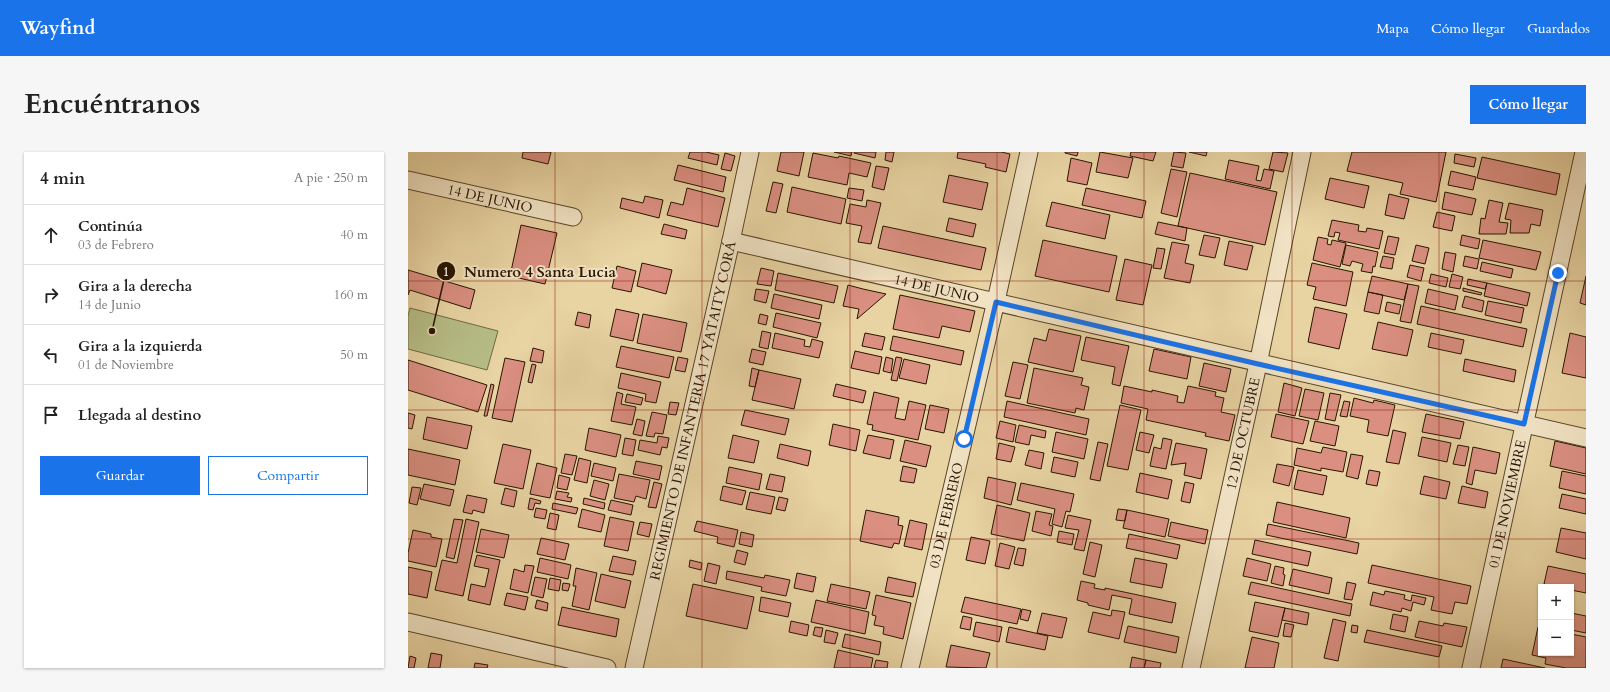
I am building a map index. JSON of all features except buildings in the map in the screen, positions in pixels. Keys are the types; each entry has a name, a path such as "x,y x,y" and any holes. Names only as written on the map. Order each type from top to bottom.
{"street":[{"name":"REGIMIENTO DE INFANTERIA 17 YATAITY CORÁ","path":"634,668 750,152"},
{"name":"03 DE FEBRERO","path":"910,668 996,302 1029,152"},
{"name":"12 DE OCTUBRE","path":"1191,668 1258,364 1302,152"},
{"name":"01 DE NOVIEMBRE","path":"1471,668 1584,152"},
{"name":"14 DE JUNIO","path":"408,180 573,217"},
{"name":"14 DE JUNIO","path":"731,241 1258,364 1586,438"},
{"path":"408,622 607,668"}],"green space":[{"path":"410,308 498,331 487,370 408,349 408,316"}],"place":[{"name":"Numero 4 Santa Lucia","path":"432,331"}],"route":[{"path":"964,439 996,302 1258,364 1524,424 1558,273"}]}
